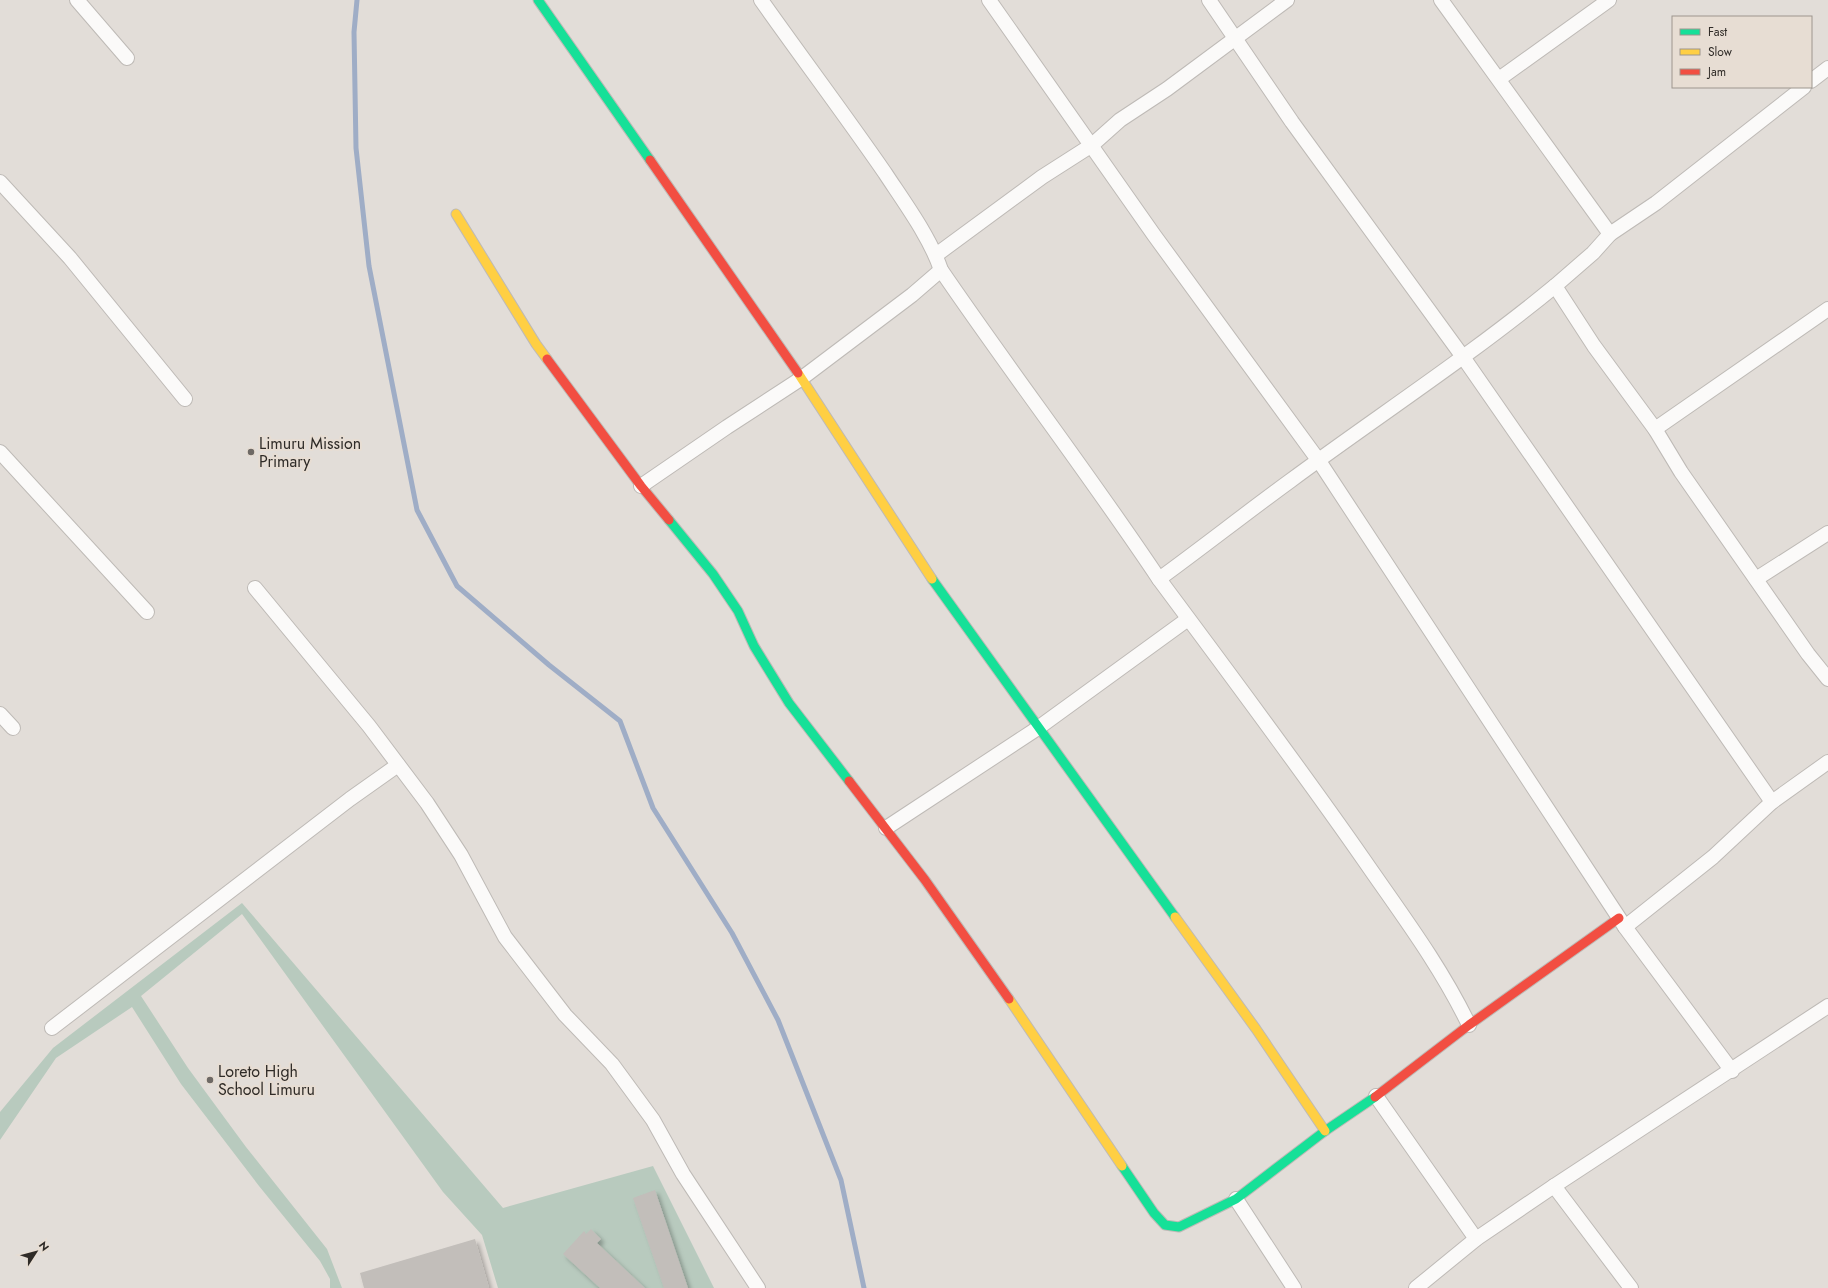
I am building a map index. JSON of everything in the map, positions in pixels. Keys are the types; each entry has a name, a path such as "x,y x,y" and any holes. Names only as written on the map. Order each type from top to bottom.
{"street":[{"path":"77,0 127,58"},
{"path":"538,0 802,378 922,564 1038,728 1261,1036 1325,1131"},
{"path":"761,0 847,118 896,190 936,255 941,270 995,350 1127,530 1188,618 1311,784 1398,907 1451,988 1469,1025"},
{"path":"989,0 1154,235 1318,461 1622,922 1732,1071"},
{"path":"1209,0 1236,37 1292,122 1463,357 1772,802"},
{"path":"936,255 1042,177 1092,145 1120,120 1167,89 1287,0"},
{"path":"1441,0 1499,78 1610,234"},
{"path":"1499,78 1609,0"},
{"path":"1812,80 1828,68"},
{"path":"1159,578 1463,357 1555,286 1593,253 1610,234 1656,203 1803,88"},
{"path":"0,182 70,258 185,399"},
{"path":"456,214 536,344 641,486 713,574 738,611 754,646 789,703 886,828 1027,1025 1154,1213 1166,1225 1179,1227 1236,1199 1325,1131 1376,1096 1469,1025 1622,922 1713,857 1772,802 1828,762"},
{"path":"641,486 802,378 941,270"},
{"path":"1555,286 1594,346 1655,428 1681,472 1808,654 1828,679"},
{"path":"1655,428 1828,309"},
{"path":"0,452 148,612"},
{"path":"1756,579 1828,533"},
{"path":"255,588 369,726 427,803 461,855 505,937 565,1015 612,1064 653,1120 683,1174 758,1288"},
{"path":"886,828 1038,728 1188,618"},
{"path":"0,714 13,728"},
{"path":"52,1028 350,799 398,765"},
{"path":"1416,1288 1476,1239 1633,1132 1732,1071 1828,1006"},
{"path":"1376,1096 1476,1239"},
{"path":"1554,1186 1631,1288"},
{"path":"1236,1199 1294,1288"}],"green space":[{"path":"242,903 503,1208 653,1166 714,1288 498,1288 482,1235 443,1192 242,914 141,996 188,1068 246,1147 327,1249 342,1288 330,1288 330,1279 320,1261 259,1186 181,1084 132,1007 56,1058 0,1140 0,1112 53,1048"}],"building":[{"path":"655,1190 688,1288 664,1288 633,1198"},
{"path":"591,1229 601,1239 597,1243 645,1288 600,1288 563,1254 584,1231 586,1234"},
{"path":"475,1239 489,1288 364,1288 360,1273"}],"waterway":[{"path":"357,0 354,32 356,148 369,266 417,510 457,586 549,665 620,721 653,808 732,933 778,1020 841,1180 864,1288"}],"traffic: fast":[{"path":"538,0 650,160"},
{"path":"669,520 713,574 738,611 754,646 789,703 849,781"},
{"path":"932,579 1175,917"},
{"path":"1122,1166 1154,1213 1165,1225 1179,1227 1236,1199 1325,1131 1375,1097"}],"traffic: slow":[{"path":"456,214 536,344 547,359"},
{"path":"798,373 932,579"},
{"path":"1175,917 1256,1029 1325,1131"},
{"path":"1009,999 1122,1166"}],"traffic: jam":[{"path":"650,160 798,373"},
{"path":"547,359 641,486 669,520"},
{"path":"849,781 925,880 1009,999"},
{"path":"1375,1097 1469,1025 1619,918"}],"place":[{"name":"Limuru Mission Primary","path":"251,452"},
{"name":"Loreto High School Limuru","path":"210,1080"}]}
